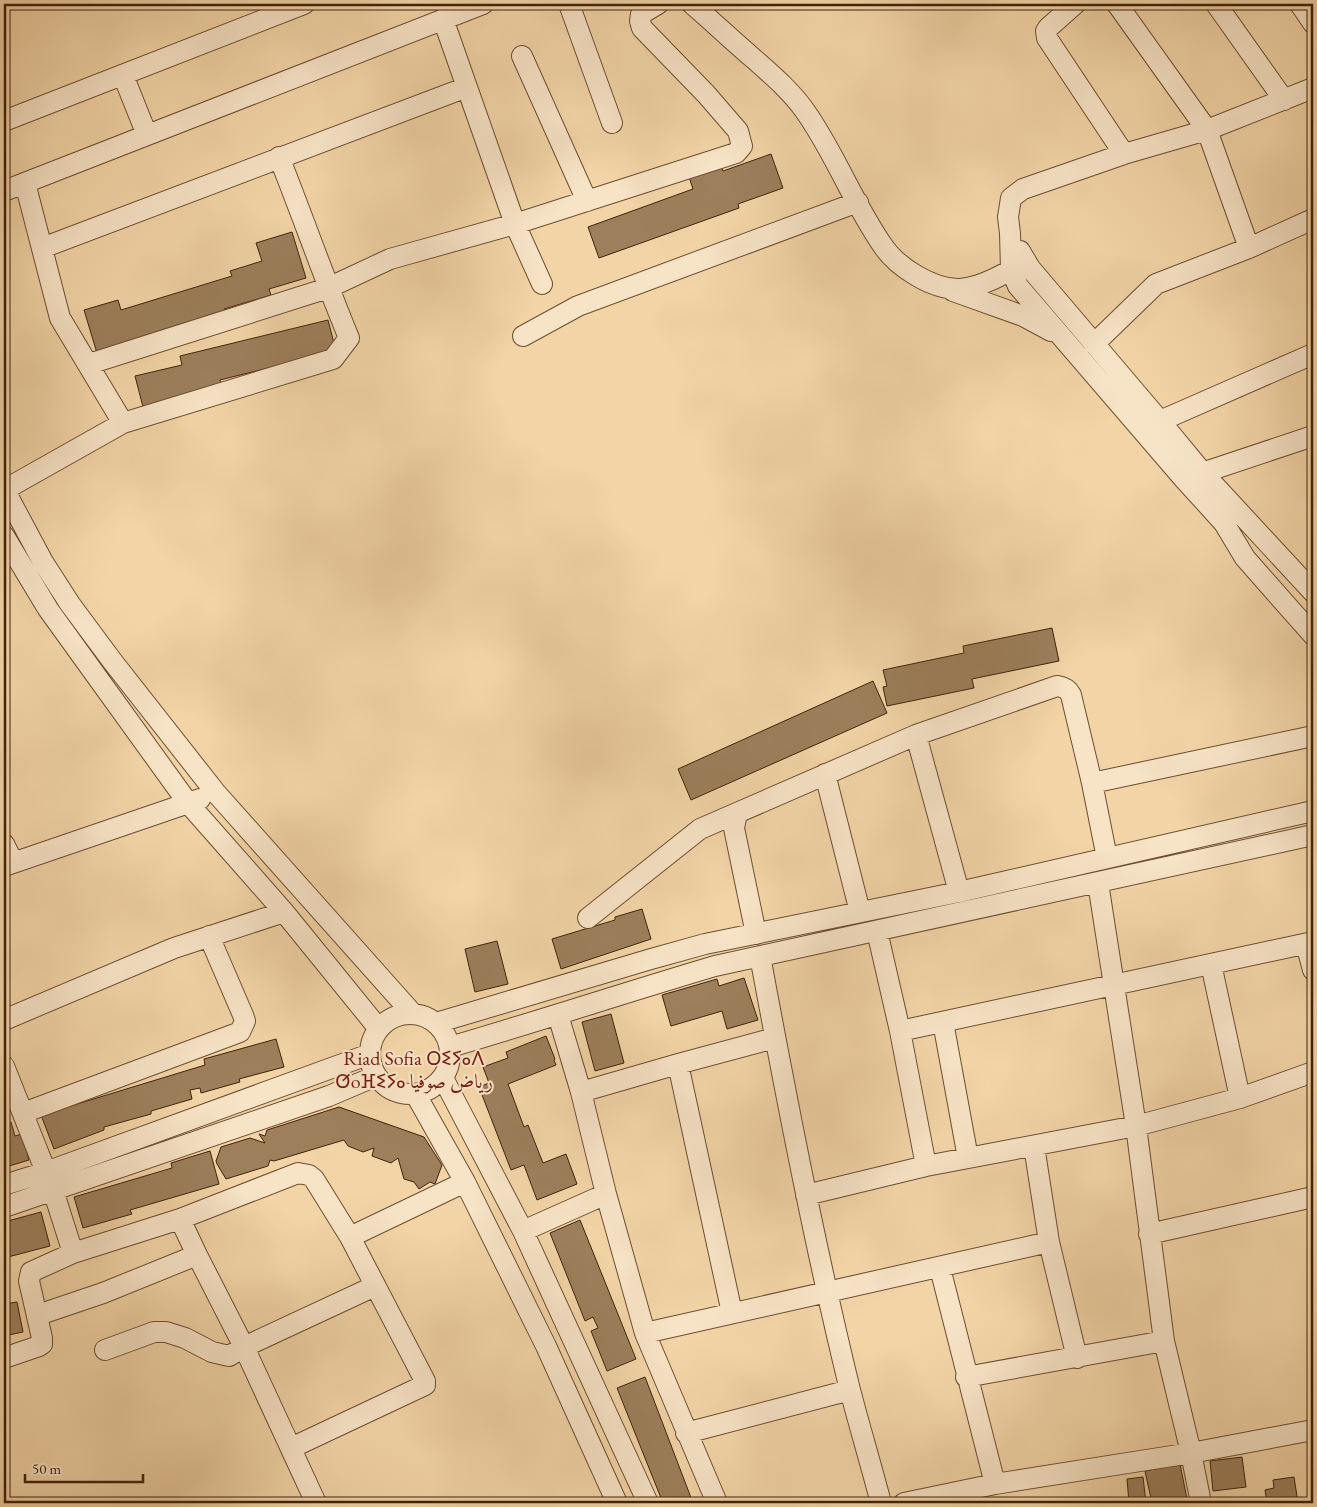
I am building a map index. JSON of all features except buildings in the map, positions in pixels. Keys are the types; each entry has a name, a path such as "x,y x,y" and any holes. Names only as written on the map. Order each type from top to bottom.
{"street":[{"path":"4,121 304,4"},
{"path":"4,191 483,4"},
{"path":"569,4 612,122"},
{"path":"89,364 328,288 390,259 515,224 736,153 742,146 738,131 706,94 642,28 641,14 658,4"},
{"path":"692,4 779,81 804,109 828,147 883,247 905,268 928,282 1023,316 1061,337"},
{"path":"1075,4 1048,28 1046,38 1124,154"},
{"path":"1117,4 1207,130 1249,248"},
{"path":"1216,4 1284,100"},
{"path":"1300,4 1313,23"},
{"path":"443,19 515,224 542,284"},
{"path":"522,56 586,201"},
{"path":"122,75 147,134"},
{"path":"42,248 467,87"},
{"path":"1313,88 1207,130 1124,154 1022,189 1011,198 1008,217 1018,266 1018,286 1224,523 1245,558 1313,635"},
{"path":"279,157 306,224 328,288 349,338 333,359 123,423 4,489 43,562 70,604 113,662 216,793 412,1014"},
{"path":"24,183 60,318 123,423"},
{"path":"523,336 578,306 858,202"},
{"path":"1094,344 1156,284 1249,248 1313,218"},
{"path":"944,288 958,289 970,287 993,279 1018,266 1030,268 1203,473 1313,592"},
{"path":"1160,421 1313,354"},
{"path":"1184,479 1313,436"},
{"path":"4,536 15,557 53,616 188,803 284,912 379,1029"},
{"path":"588,918 700,829 916,735 1057,686 1068,690 1071,695 1092,783 1107,858"},
{"path":"916,735 958,892"},
{"path":"1092,783 1313,736"},
{"path":"825,774 860,912"},
{"path":"4,844 8,864 216,793"},
{"path":"436,1023 705,944 958,892 1313,811"},
{"path":"737,813 734,828 756,934"},
{"path":"450,1047 558,1016 649,985 715,966 1313,835"},
{"path":"1098,882 1136,1126 1164,1341 1201,1503"},
{"path":"4,1020 162,953 284,912"},
{"path":"876,931 900,1031 926,1166"},
{"path":"23,1113 240,1032 245,1021 209,936"},
{"path":"900,1031 1310,943 1313,970"},
{"path":"760,956 806,1195 850,1390 881,1503"},
{"path":"1212,964 1240,1098"},
{"path":"412,1014 425,1017 436,1023 445,1034 450,1047 450,1063 443,1078 431,1089 416,1095 400,1094 386,1087 376,1076 371,1065 370,1054 374,1036 379,1029 388,1020 400,1015 412,1014"},
{"path":"558,1016 581,1092 606,1194 645,1334 717,1503"},
{"path":"944,1022 968,1158"},
{"path":"581,1092 775,1038"},
{"path":"4,1207 50,1181 370,1054"},
{"path":"678,1064 732,1313"},
{"path":"4,1066 50,1181 73,1253"},
{"path":"806,1195 926,1166 1136,1126 1240,1098 1313,1072"},
{"path":"4,1185 50,1181 320,1099 376,1076"},
{"path":"443,1078 523,1231 648,1503"},
{"path":"416,1095 465,1182 546,1346 617,1503"},
{"path":"1034,1146 1049,1242 1077,1358"},
{"path":"4,1358 42,1344 38,1315 29,1281 31,1272 73,1253 180,1218 298,1174 303,1174 314,1179 350,1237 425,1381 425,1385 291,1448"},
{"path":"350,1237 465,1182"},
{"path":"523,1231 606,1194"},
{"path":"1149,1234 1313,1196"},
{"path":"180,1218 196,1255 244,1347 316,1503"},
{"path":"645,1334 1049,1242"},
{"path":"38,1315 103,1292 196,1255"},
{"path":"940,1268 966,1377 995,1484"},
{"path":"105,1350 154,1332 166,1332 185,1338 212,1352 229,1356 244,1347 375,1286"},
{"path":"966,1377 1164,1341"},
{"path":"686,1433 850,1390"},
{"path":"904,1503 964,1497 995,1484 1191,1453 1313,1430"}],"district":[{"name":"Riad Sofia ⵔⵉⵢⴰⴷ ⵚoⴼⵉⵢⴰ رياض صوفيا","path":"414,1070"}]}
